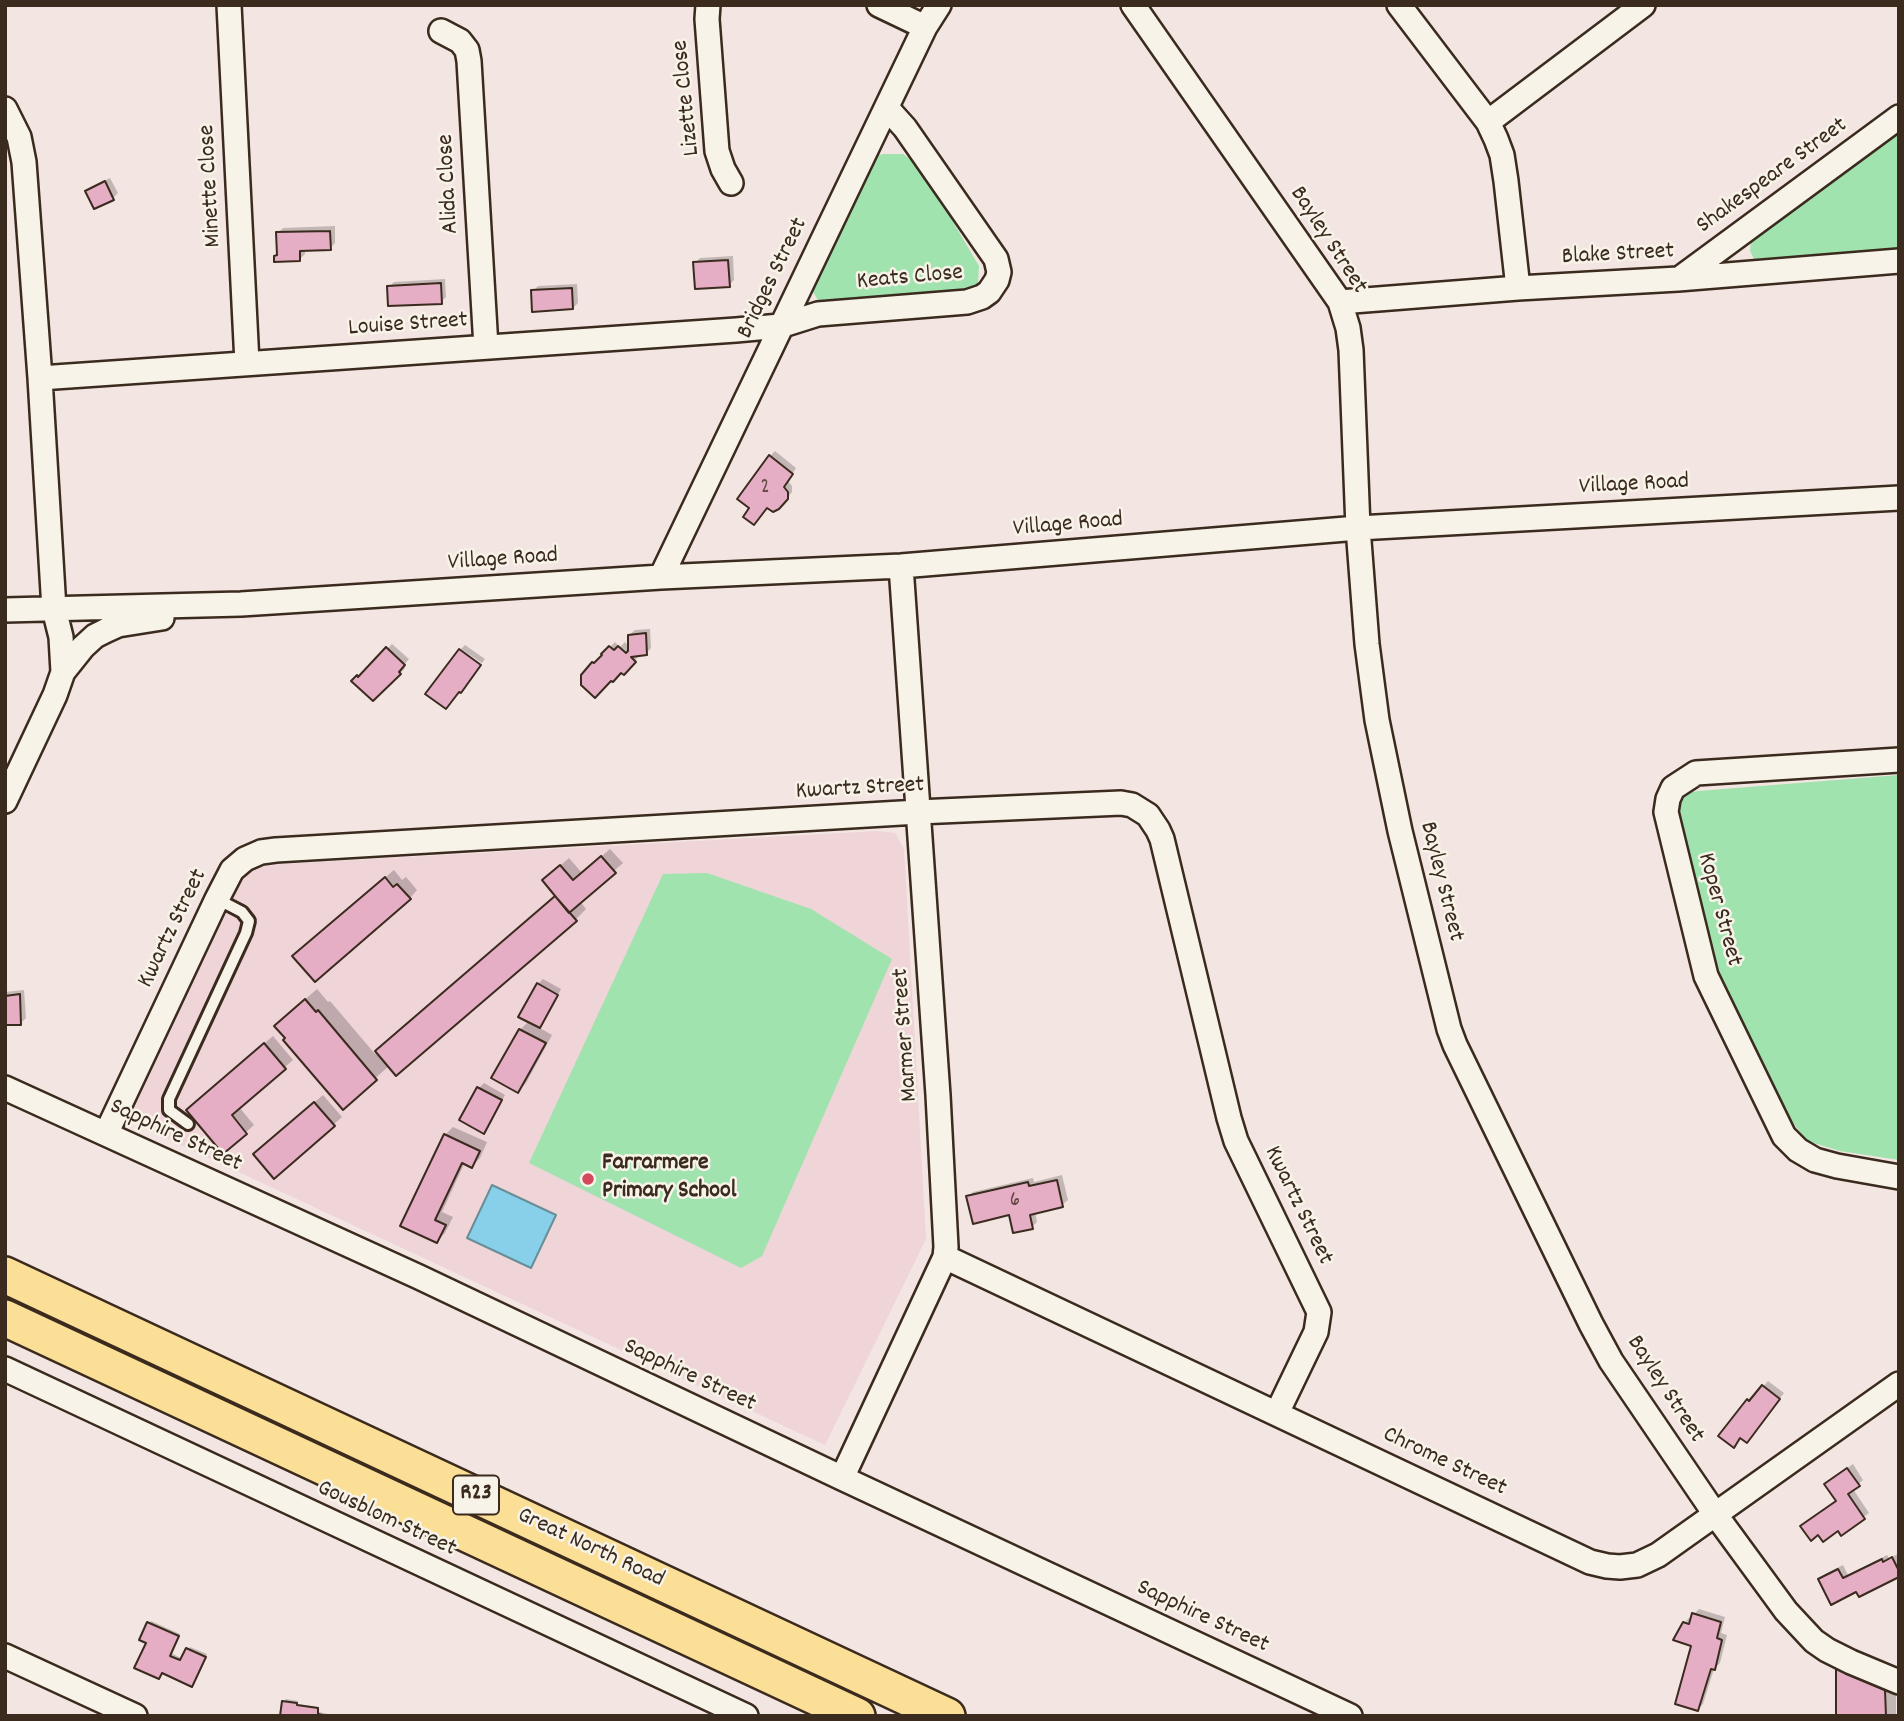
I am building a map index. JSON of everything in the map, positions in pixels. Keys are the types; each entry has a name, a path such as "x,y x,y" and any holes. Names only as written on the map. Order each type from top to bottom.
{"main road":[{"name":"Great North Road","path":"5,1275 947,1716"},
{"name":"Great North Road","path":"5,1318 857,1716"}],"street":[{"name":"Minette Close","path":"229,5 247,363"},
{"name":"Lizette Close","path":"708,5 717,151 731,183"},
{"path":"879,5 925,27"},
{"name":"Bridges Street","path":"661,577 925,27 939,5"},
{"name":"Bayley Street","path":"1133,5 1339,302 1348,328 1358,528 1367,644 1377,720 1400,831 1455,1045 1611,1362 1715,1514 1786,1611 1814,1641 1852,1662 1899,1682"},
{"path":"1399,5 1488,122 1502,155 1518,288"},
{"path":"1488,122 1643,5"},
{"name":"Alida Close","path":"441,31 460,41 467,50 470,61 486,347"},
{"name":"Keats Close","path":"780,326 818,313 967,302 982,298 994,286 999,272 996,260 905,128 887,108"},
{"path":"5,109 19,137 24,162 54,609 61,637 63,672 5,802"},
{"name":"Shakespeare Street","path":"1678,279 1899,117"},
{"name":"Blake Street","path":"1339,302 1899,261"},
{"name":"Louise Street","path":"40,378 780,326"},
{"name":"Village Road","path":"5,610 241,604 661,577 901,566 1358,528 1899,498"},
{"name":"Marmer Street","path":"842,1478 945,1256 939,1108 901,566"},
{"name":"Village Road","path":"63,672 83,646 107,629 241,604"},
{"name":"Koper Street","path":"1899,760 1696,774 1673,788 1666,812 1706,976 1784,1136 1798,1150 1815,1160 1899,1177"},
{"name":"Kwartz Street","path":"106,1134 232,870 245,859 261,852 918,812 1121,803 1132,805 1148,815 1162,839 1236,1141 1319,1312 1316,1332 1277,1413"},
{"name":"Sapphire Street","path":"5,1087 419,1277 1350,1716"},
{"name":"Chrome Street","path":"945,1256 1590,1562 1607,1566 1629,1566 1658,1555 1899,1384"},
{"name":"Gousblom Street","path":"5,1369 710,1708 746,1716"},
{"path":"5,1656 135,1716"}],"lane":[{"path":"188,1124 169,1110 169,1099 246,933 249,921 242,912 217,899"}],"shaded area":[{"name":"Farrarmere Primary School","path":"877,831 895,833 904,849 926,1239 825,1445 125,1119 237,886 255,868 282,864"}],"green space":[{"path":"1899,124 1899,256 1770,264 1754,259 1750,251 1752,233"},
{"path":"903,154 920,166 979,266 978,282 968,295 831,310 819,302 812,290 813,277 873,156"},
{"path":"1899,775 1899,1160 1840,1151 1807,1141 1789,1118 1714,974 1670,810 1682,794 1698,791"},
{"path":"707,873 811,909 892,959 762,1256 741,1268 529,1163 663,874"}],"water":[{"path":"492,1185 556,1215 531,1268 467,1238"}],"building":[{"path":"105,181 114,200 94,209 85,191"},
{"path":"330,231 331,250 300,251 300,261 274,262 274,256 277,255 276,232"},
{"path":"728,260 730,287 695,289 693,262"},
{"path":"441,283 442,304 388,306 387,286"},
{"path":"572,288 573,309 532,312 531,290"},
{"path":"769,455 793,474 784,487 788,492 788,499 773,512 767,508 754,525 743,517 749,508 737,499"},
{"path":"646,633 647,655 631,657 636,662 624,675 621,673 595,698 581,685 581,675 609,646 614,650 618,646 626,653 628,635"},
{"path":"386,647 405,665 399,672 401,674 373,701 351,681"},
{"path":"459,649 481,665 446,709 425,694"},
{"path":"601,856 616,873 569,913 542,880 560,865 573,880"},
{"path":"385,877 393,887 397,884 411,899 315,982 292,956"},
{"path":"555,896 577,921 396,1076 375,1051"},
{"path":"537,983 558,995 540,1028 518,1017"},
{"path":"20,994 21,1025 5,1025 5,996"},
{"path":"305,999 316,1012 318,1010 377,1080 343,1110 274,1026"},
{"path":"519,1029 546,1043 518,1093 491,1078"},
{"path":"264,1043 286,1069 232,1115 247,1134 223,1154 186,1110"},
{"path":"477,1087 502,1100 484,1134 459,1120"},
{"path":"314,1102 335,1126 274,1179 253,1154"},
{"path":"444,1134 480,1151 472,1168 462,1163 435,1220 446,1225 437,1243 400,1226"},
{"path":"1057,1180 1063,1207 1030,1215 1033,1229 1013,1233 1009,1215 973,1224 966,1196 1028,1182 1029,1186"},
{"path":"1762,1385 1780,1399 1747,1443 1740,1438 1734,1448 1718,1436 1747,1399 1749,1401"},
{"path":"1847,1468 1860,1486 1848,1494 1865,1519 1841,1536 1838,1531 1823,1542 1818,1535 1811,1541 1800,1526 1836,1501 1824,1484"},
{"path":"1892,1557 1899,1577 1859,1597 1856,1592 1831,1605 1818,1579 1838,1569 1843,1578 1882,1559 1883,1562"},
{"path":"1692,1613 1721,1622 1717,1638 1722,1640 1715,1670 1711,1669 1698,1711 1675,1704 1691,1646 1673,1640 1683,1622 1689,1624"},
{"path":"147,1622 179,1636 170,1656 180,1660 186,1648 206,1657 192,1687 162,1673 159,1679 134,1668 146,1643 139,1640"},
{"path":"1836,1668 1885,1690 1886,1716 1836,1716"},
{"path":"282,1701 318,1708 318,1714 327,1716 280,1716"}],"place":[{"name":"Farrarmere Primary School","path":"588,1179"}]}
